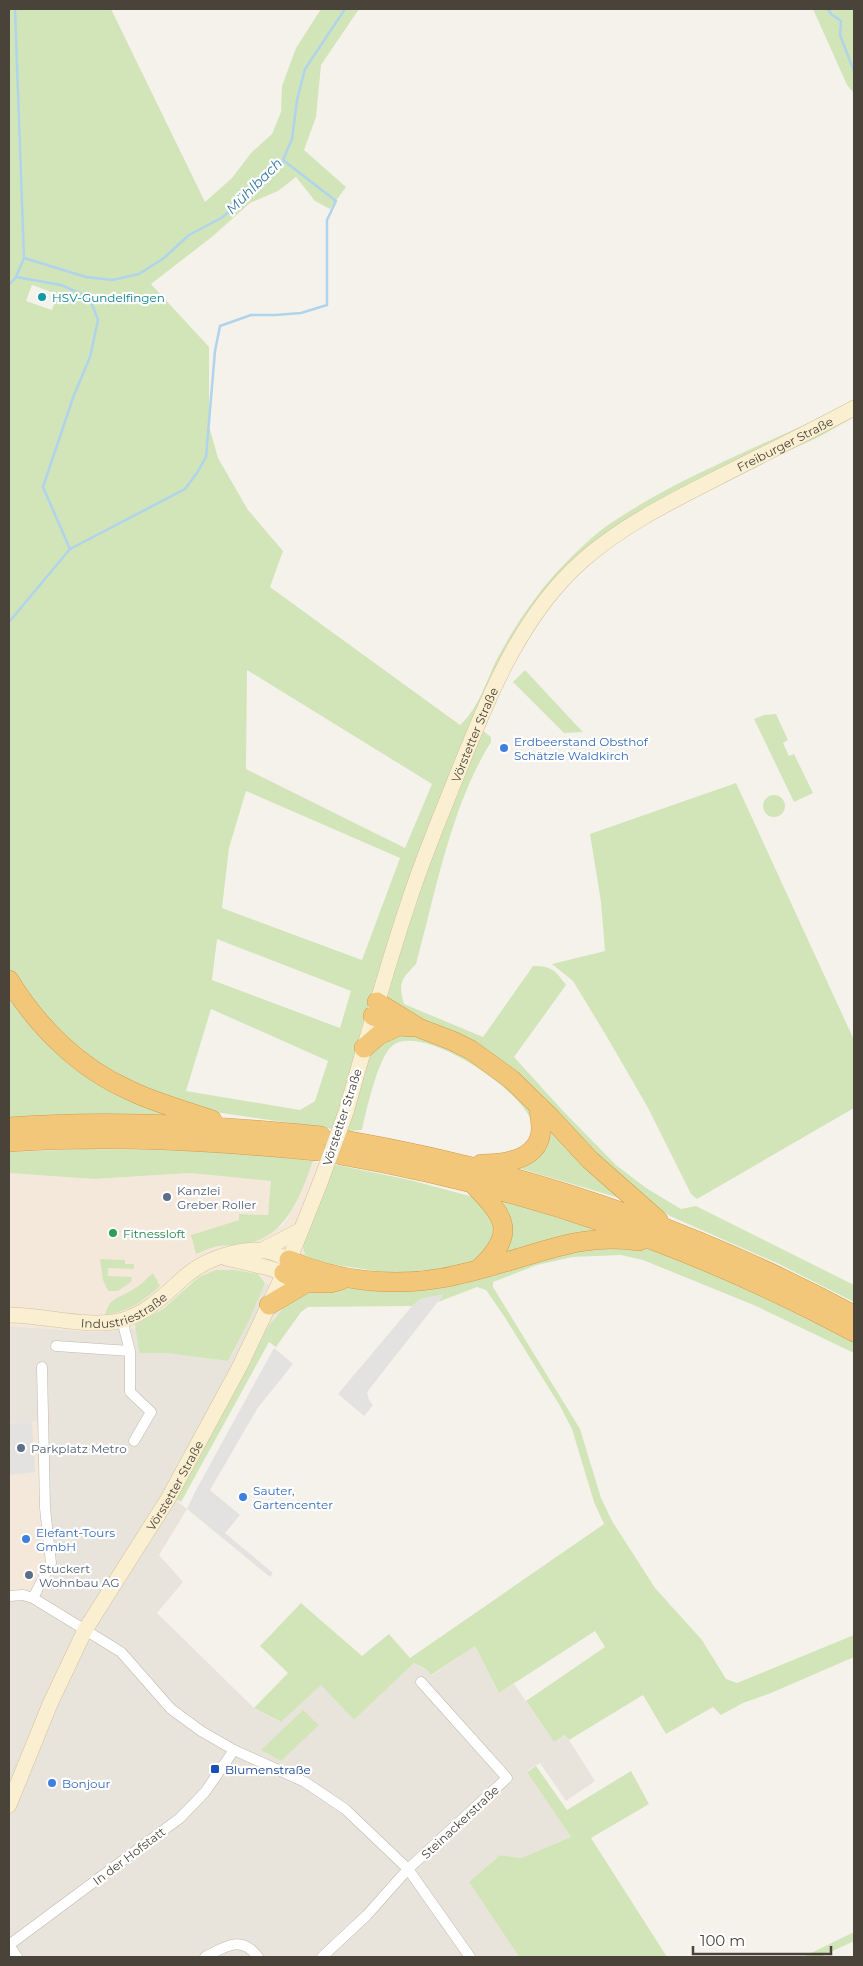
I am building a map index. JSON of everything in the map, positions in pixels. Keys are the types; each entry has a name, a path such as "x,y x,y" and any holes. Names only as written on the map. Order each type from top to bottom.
{"highway":[{"path":"9,980 32,1014 58,1041 80,1061 128,1090 232,1127 318,1143 234,1143 100,1138 9,1142"},
{"path":"375,1009 399,1026 419,1028"},
{"path":"375,1009 471,1050 511,1078 667,1236"},
{"path":"364,1048 379,1035 399,1026"},
{"path":"467,1164 506,1163 528,1154 536,1146 541,1130 539,1106"},
{"path":"9,1127 95,1123 232,1127"},
{"path":"854,1315 762,1268 667,1236 613,1224 557,1206 456,1178 400,1166 342,1147 467,1164 560,1190 624,1211 667,1236 733,1272 854,1332"},
{"path":"472,1183 496,1210 504,1228 500,1244 479,1269"},
{"path":"286,1267 304,1266 349,1278 395,1282 431,1280 479,1269 569,1243 598,1239 667,1236"},
{"path":"286,1267 306,1283"},
{"path":"270,1305 306,1283 330,1283 349,1278"}],"street":[{"name":"Freiburger Straße","path":"714,480 854,408"},
{"name":"Vörstetter Straße","path":"9,1806 50,1704 85,1630 168,1499 240,1366 270,1305 320,1183 346,1112 375,1009 413,888 473,737 510,655 529,623 559,585 580,563 639,518 714,480"},
{"path":"260,1251 301,1230"},
{"name":"Industriestraße","path":"9,1315 99,1323 122,1320 140,1313 155,1304 203,1264 222,1257 241,1252 272,1252 286,1267"},
{"path":"222,1257 270,1268 286,1267"},
{"path":"122,1320 130,1351 130,1392 151,1412 134,1441"},
{"path":"56,1346 130,1351"},
{"path":"33,1598 51,1563 45,1508 42,1368"},
{"path":"9,1596 22,1595 33,1598 120,1652 174,1712 201,1731 234,1750 305,1782 333,1799 408,1870 470,1957"},
{"name":"Steinackerstraße","path":"322,1957 367,1916 408,1870 507,1778 421,1682"},
{"name":"In der Hofstatt","path":"9,1945 180,1818 205,1792 234,1750"},
{"path":"205,1957 228,1946 238,1944 248,1946 258,1957"},
{"path":"9,1945 17,1957"}],"shaded area":[{"path":"313,1161 321,1163 324,1185 303,1246 305,1255 317,1261 348,1267 343,1286 298,1293 265,1283 258,1274 199,1277 163,1309 135,1324 136,1328 96,1332 9,1326 9,1173 94,1179 190,1173 272,1181 268,1215 239,1214 239,1220 191,1235 196,1254 216,1246 243,1245 283,1225 294,1207"},
{"path":"265,1283 298,1293 289,1300 274,1318 175,1499 187,1509 159,1555 183,1582 157,1613 254,1708 280,1722 321,1684 354,1720 414,1663 426,1669 432,1675 475,1646 499,1693 514,1684 554,1742 566,1735 595,1781 566,1801 540,1763 527,1771 571,1837 521,1858 500,1855 469,1882 519,1957 9,1957 9,1596 43,1421 9,1424 9,1326 96,1332 136,1328 139,1353 165,1353 228,1361 249,1321"},
{"path":"444,1294 367,1392 369,1400 373,1405 364,1416 338,1394 412,1306 421,1299"},
{"path":"274,1348 293,1364 257,1409 210,1490 240,1515 225,1533 273,1573 270,1577 187,1509"},
{"path":"44,1421 51,1563 33,1598 9,1596 9,1424"},
{"name":"Parkplatz Metro","path":"32,1422 35,1472 9,1475 9,1424"}],"green space":[{"path":"9,9 111,9 205,202 232,178 251,153 272,134 281,112 282,86 296,48 321,9 359,9 321,65 316,117 304,150 346,187 330,209 315,201 296,177 278,191 250,203 213,236 151,284 209,347 209,426 218,458 248,510 283,551 270,587 460,725 472,711 482,694 497,659 516,626 531,605 554,575 598,533 642,503 672,487 854,401 854,417 819,437 745,470 659,512 605,548 562,589 525,638 481,729 491,737 491,742 465,793 446,850 416,964 404,978 401,991 404,1004 483,1037 533,966 553,970 566,985 514,1057 616,1165 646,1188 681,1209 696,1206 854,1285 854,1302 779,1264 670,1216 647,1201 633,1202 488,1159 522,1150 530,1139 533,1130 527,1113 513,1096 472,1064 426,1043 406,1041 392,1046 387,1052 373,1085 362,1130 347,1131 200,1110 191,1120 9,1122","holes":["32,285 57,294 52,310 26,301","247,670 432,784 405,848 246,769","246,791 400,858 362,960 222,908 229,848","217,939 351,991 340,1028 212,980","211,1009 328,1061 315,1101 300,1110 186,1091"]},
{"path":"813,9 854,9 854,93 847,85"},
{"path":"525,670 583,732 564,733 513,682"},
{"path":"776,714 788,740 783,743 789,756 794,754 813,793 794,802 754,719 764,715"},
{"path":"736,783 854,1040 854,1108 697,1199 691,1194 647,1106 573,981 552,964 605,951 601,902 590,834"},
{"path":"770,795 778,795 785,802 785,810 778,817 770,817 763,810 763,802"},
{"path":"85,1149 221,1151 313,1161 297,1201 282,1224 272,1233 259,1240 245,1244 213,1247 196,1254 191,1235 239,1220 239,1214 268,1215 271,1181 190,1173 94,1179 9,1173 9,1152"},
{"path":"332,1164 410,1180 477,1198 489,1206 500,1238 474,1264 438,1273 383,1272 317,1262 305,1255 303,1246"},
{"path":"498,1196 600,1225 600,1231 508,1253 505,1250"},
{"path":"644,1246 669,1252 854,1340 854,1353 756,1306 643,1260 621,1255 572,1257 537,1265 493,1282 493,1287 580,1429 601,1498 612,1521 655,1588 702,1640 726,1679 737,1683 854,1635 854,1657 743,1703 721,1715 713,1707 666,1734 643,1695 569,1740 565,1735 554,1742 526,1701 605,1647 595,1631 499,1693 475,1646 431,1675 426,1669 414,1663 354,1720 321,1685 281,1722 254,1708 288,1673 260,1646 301,1603 362,1656 389,1634 410,1658 604,1524 594,1502 572,1429 560,1406 486,1290 477,1287 438,1302 443,1295 421,1299 412,1306 308,1307 301,1312 276,1347 269,1342 181,1502 175,1499 261,1336 289,1300 298,1293 564,1248"},
{"path":"100,1259 125,1260 125,1264 134,1264 134,1269 108,1268 108,1276 132,1277 131,1282 118,1291 108,1291 103,1280"},
{"path":"215,1270 235,1270 258,1274 265,1283 249,1321 228,1361 165,1353 139,1353 135,1324 163,1309 199,1277"},
{"path":"153,1273 160,1286 135,1305 122,1311 105,1315 110,1304 116,1298 137,1287"},
{"path":"303,1710 319,1725 281,1761 261,1750"},
{"path":"536,1766 567,1810 631,1771 649,1804 591,1838 667,1957 519,1957 469,1882 500,1855 521,1858 571,1837 527,1772"},
{"path":"854,1932 854,1941 820,1957 803,1957"}],"waterway":[{"path":"9,285 16,277 24,258 15,9"},
{"name":"Mühlbach","path":"24,258 86,277 112,280 139,274 164,258 189,235 223,217 283,160 292,139 297,100 305,69 345,9"},
{"path":"828,9 831,14 841,21 840,35 854,71"},
{"path":"70,549 185,489 197,473 206,457 215,351 220,326 251,315 301,313 327,305 327,220 336,201 283,160"},
{"name":"Mühlbach","path":"9,622 70,549 43,487 74,395 90,357 98,320 89,297 61,285 16,277"}],"place":[{"name":"HSV-Gundelfingen","path":"42,297"},
{"name":"Erdbeerstand Obsthof Schätzle Waldkirch","path":"504,748"},
{"name":"Kanzlei Greber Roller","path":"167,1197"},
{"name":"Fitnessloft","path":"113,1233"},
{"name":"Parkplatz Metro","path":"21,1448"},
{"name":"Sauter, Gartencenter","path":"243,1497"},
{"name":"Elefant-Tours GmbH","path":"26,1539"},
{"name":"Stuckert Wohnbau AG","path":"29,1575"},
{"name":"Blumenstraße","path":"215,1769"},
{"name":"Bonjour","path":"52,1783"}]}
